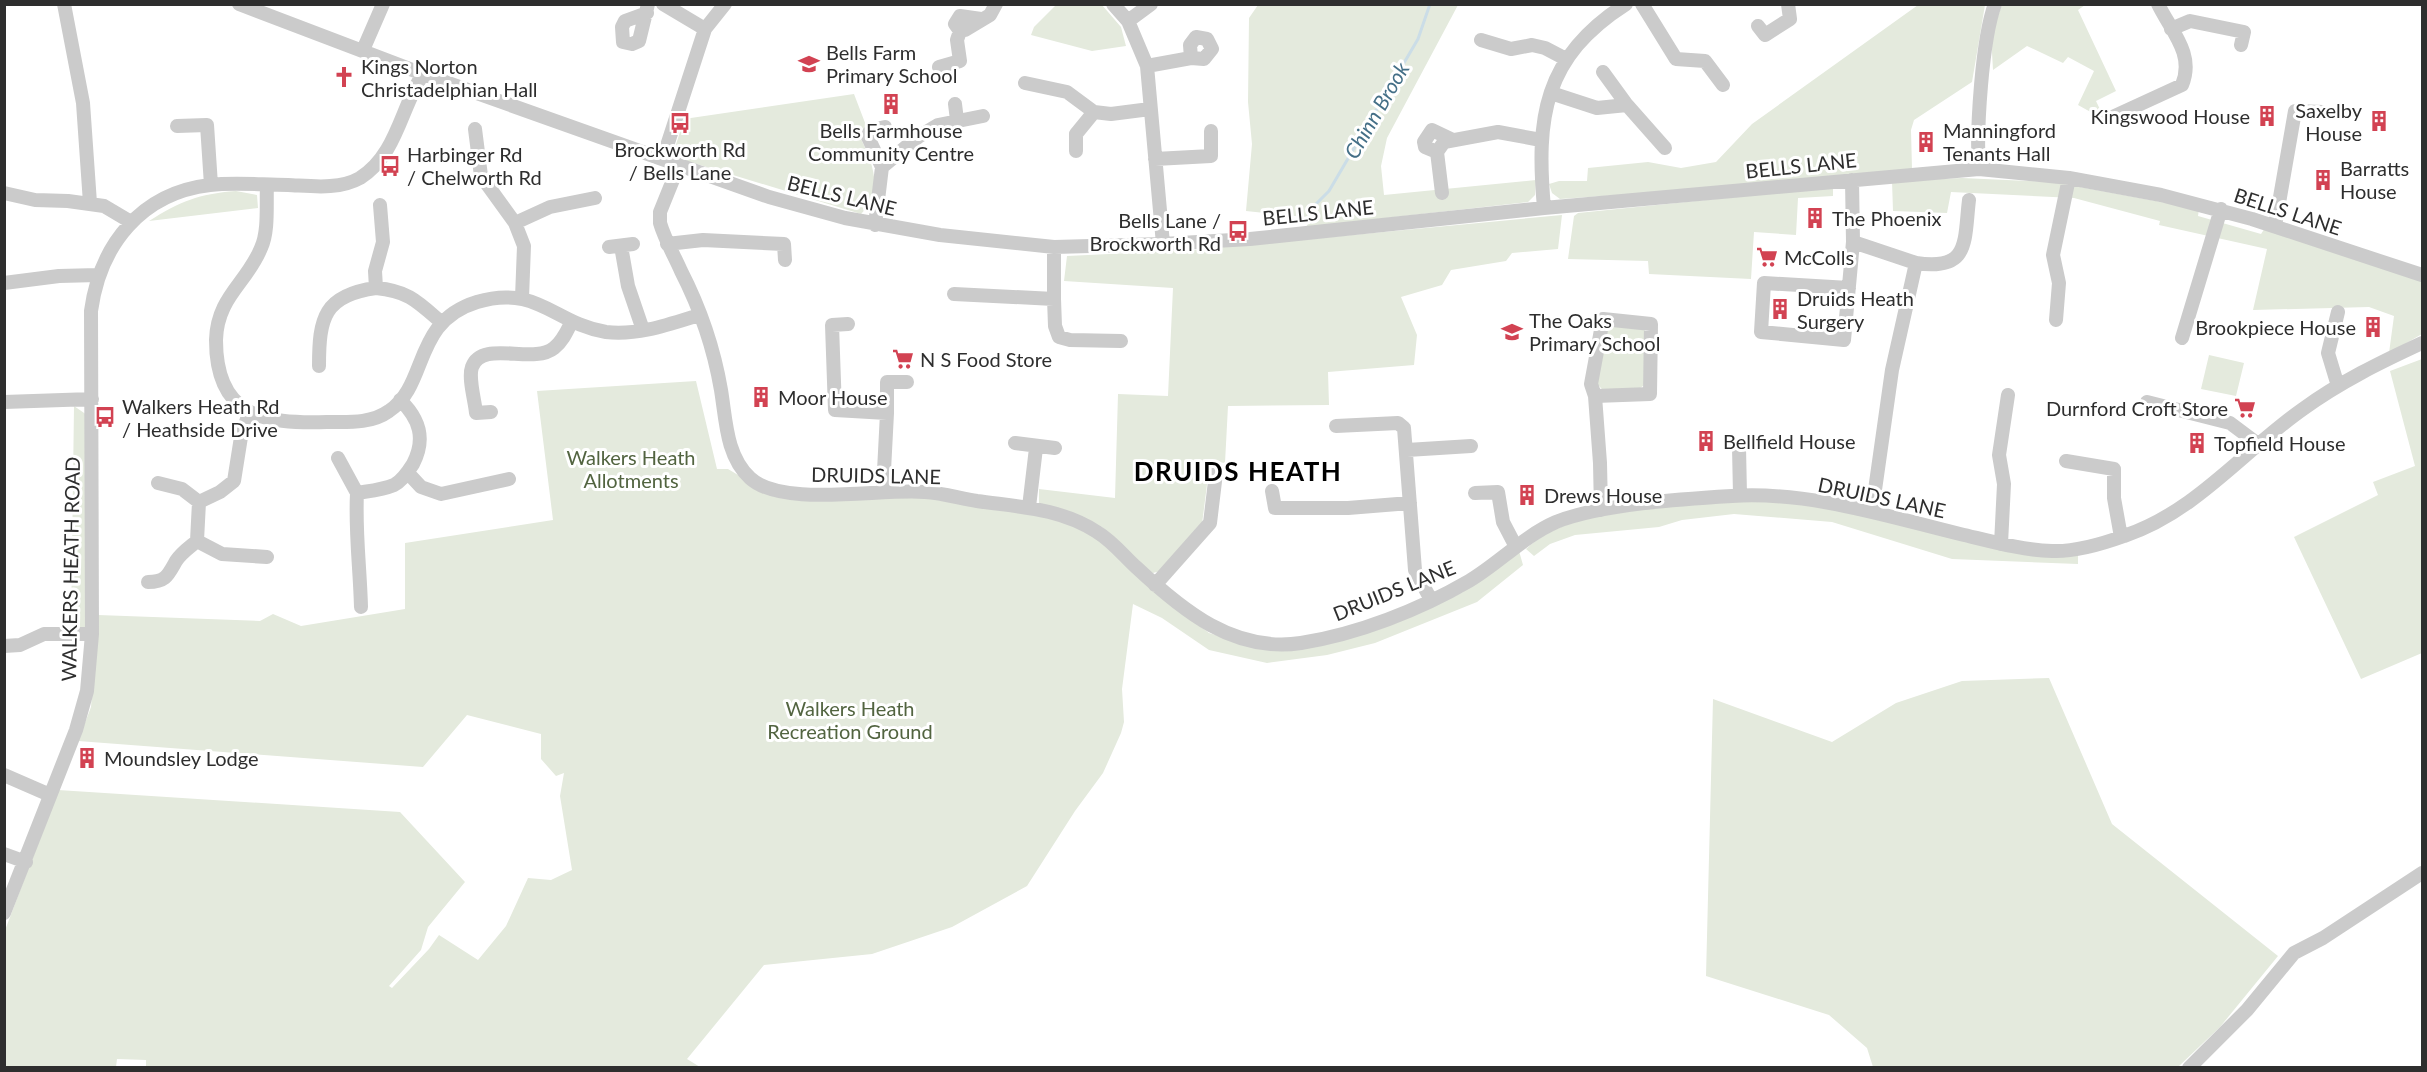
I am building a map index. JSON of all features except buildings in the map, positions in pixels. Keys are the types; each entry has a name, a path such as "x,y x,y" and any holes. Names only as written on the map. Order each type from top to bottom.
{"street":[{"path":"64,4 82,104 90,204"},
{"name":"BELLS LANE","path":"239,4 423,74 769,197 875,225 1054,248 1272,237 1544,208 1979,169 2069,178 2221,209 2422,275"},
{"path":"363,50 383,4"},
{"path":"663,4 705,30"},
{"path":"663,158 705,30 725,4"},
{"path":"939,67 960,61 957,40 960,31 955,24 960,16 981,19 990,15 996,4"},
{"path":"1113,4 1128,21 1147,66 1163,244"},
{"path":"1128,21 1151,4"},
{"path":"1642,4 1676,59 1705,61 1723,85"},
{"path":"1758,26 1765,35 1790,19 1788,4"},
{"path":"1979,169 1983,71 1989,20 1995,4"},
{"path":"2108,119 2182,85 2188,72 2179,37 2171,29 2158,4"},
{"path":"1544,208 1541,140 1545,111 1558,71 1586,36 1620,6"},
{"path":"2171,29 2190,21 2244,32 2241,45"},
{"path":"1480,40 1511,49 1532,45 1545,48 1566,59"},
{"path":"1147,66 1191,58"},
{"path":"1603,72 1627,105 1665,148"},
{"name":"WALKERS HEATH ROAD","path":"4,913 26,862 83,706 92,634 91,311 98,275 114,242 131,222 169,197 211,185 328,186 350,183 369,172 397,130 423,74"},
{"path":"1025,83 1067,92 1094,112 1111,114 1150,109"},
{"path":"1551,93 1597,108 1627,105"},
{"path":"955,104 957,120"},
{"path":"2275,226 2295,111 2323,112"},
{"path":"1076,151 1076,134 1094,112"},
{"path":"882,167 918,137 938,125 983,116"},
{"path":"207,125 211,185"},
{"path":"177,126 222,125"},
{"path":"875,225 882,167 867,135 872,130 885,127"},
{"path":"1155,159 1211,156 1211,131"},
{"path":"1442,193 1437,153 1444,142 1498,132 1541,140"},
{"path":"480,135 481,176 515,223 525,258 522,298"},
{"name":"DRUIDS LANE","path":"679,165 660,212 660,223 714,355 732,452 745,475 771,490 820,495 883,490 929,492 1029,507 1063,515 1095,530 1185,610 1223,633 1243,640 1270,644 1296,644 1330,637 1431,600 1471,580 1552,524 1601,510 1740,495 1812,501 1872,511 2001,544 2050,551 2066,550 2121,537 2147,528 2201,495 2304,408 2338,386 2422,343"},
{"path":"2056,320 2058,283 2053,255 2069,178"},
{"path":"1849,288 1764,283 1761,332 1844,340 1849,288 1853,243 1852,180"},
{"path":"267,185 263,245 256,260 224,302 216,337 218,368 224,388 249,413 268,419 363,421 390,411 408,389 426,344 442,323 476,303 498,298 522,298 545,305 572,321 605,332 643,330 699,315"},
{"path":"4,193 35,200 104,206 131,222"},
{"path":"515,223 550,207 588,195"},
{"path":"1853,243 1916,263 1938,266 1959,256 1964,246 1969,200"},
{"path":"2182,338 2221,209"},
{"path":"376,288 375,271 383,242 377,213"},
{"path":"667,244 703,240 784,244 785,260"},
{"path":"621,246 628,286 643,330"},
{"path":"1054,248 1055,326 1059,337 1070,340 1121,341"},
{"path":"1872,511 1892,370 1916,263"},
{"path":"4,283 58,276 98,275"},
{"path":"323,357 319,330 330,308 344,296 376,288 397,290 410,296 442,323"},
{"path":"954,294 1054,299"},
{"path":"2338,312 2331,333 2328,353 2338,386"},
{"path":"1595,396 1650,394 1651,324 1603,319 1591,384 1595,396 1601,510"},
{"path":"491,412 476,413 471,369 477,359 487,353 540,354 552,350 562,340 572,321"},
{"path":"848,324 832,325 835,410 887,413"},
{"path":"883,490 887,382 907,382"},
{"path":"2001,544 2004,484 1999,455 2008,395"},
{"path":"4,402 92,399"},
{"path":"357,493 396,484 408,473 420,451 422,438 411,411 400,400"},
{"path":"2147,402 2230,423 2259,444"},
{"path":"198,502 220,492 234,481 241,437 249,413"},
{"path":"1336,426 1398,423 1404,428 1415,570 1431,600"},
{"path":"1015,443 1036,448 1055,448"},
{"path":"1407,450 1470,446"},
{"path":"1739,447 1740,495"},
{"path":"1029,507 1036,448"},
{"path":"2066,461 2114,469 2114,498 2121,537"},
{"path":"338,467 357,493 355,539 365,599"},
{"path":"408,473 421,487 434,494 449,494 502,484"},
{"path":"1155,585 1210,523 1216,473"},
{"path":"155,586 168,578 179,557 198,541 198,502 188,492 163,488"},
{"path":"1272,491 1275,508 1348,508 1410,503"},
{"path":"1475,493 1498,492 1503,522 1516,547"},
{"path":"198,541 222,554 259,561"},
{"path":"4,646 20,645 44,634 92,634"},
{"path":"4,775 50,795"},
{"path":"4,854 26,862"},
{"path":"2189,1068 2247,1010 2294,953 2323,939 2422,873"}],"green space":[{"path":"1056,5 1102,5 1121,27 1126,46 1092,51 1031,35 1034,27"},
{"path":"1258,5 1458,5 1387,138 1381,166 1384,195 1536,180 1535,195 1528,202 1306,227 1314,214 1305,217 1246,211 1252,144 1248,102 1249,18"},
{"path":"1918,5 1985,5 1972,82 1914,120 1911,130 1912,169 1733,187 1560,199 1552,193 1549,184 1559,181 1587,181 1588,168 1648,162 1681,168 1716,162 1752,124"},
{"path":"2002,5 2085,5 2078,10 2116,91 2096,101 2105,120 2078,105 2094,71 2068,57 2063,63 2027,46 1993,70 1991,35"},
{"path":"854,94 867,128 861,139 874,177 872,196 861,214 687,161 674,151 684,119"},
{"path":"1962,178 2053,182 2199,209 2198,216 2261,234 2265,228 2422,280 2422,334 2389,353 2394,316 2369,307 2253,310 2267,249 2159,225 2160,221 2074,198 1951,192 1947,213 1893,211 1892,181"},
{"path":"1833,187 1833,196 1798,198 1796,235 1754,232 1751,279 1649,274 1648,261 1568,259 1574,216 1578,213"},
{"path":"236,191 257,195 258,208 149,221 190,200 211,194"},
{"path":"1562,215 1558,249 1512,253 1506,261 1451,270 1442,285 1401,297 1417,335 1414,365 1328,372 1329,405 1228,406 1225,463 1210,461 1202,524 1164,570 1153,573 1146,570 1102,527 1039,503 1039,489 1115,498 1118,394 1168,396 1173,288 1064,281 1067,256 1193,250"},
{"path":"1621,326 1642,328 1648,333 1646,384 1640,388 1603,390 1596,383 1607,328"},
{"path":"2209,355 2244,363 2236,396 2201,389"},
{"path":"2422,359 2422,653 2361,679 2294,537 2378,495 2373,482 2415,466 2390,371"},
{"path":"696,381 717,469 728,469 770,494 911,495 1066,520 1098,536 1149,587 1209,633 1255,647 1369,629 1463,592 1519,551 1523,565 1477,602 1375,643 1327,655 1267,663 1209,650 1162,618 1133,604 1122,689 1124,722 1121,733 1103,773 1075,811 1027,886 952,927 872,954 764,965 687,1059 700,1067 146,1068 146,1060 117,1059 116,1067 5,1067 4,933 58,790 400,812 465,882 428,927 421,950 389,986 392,988 429,949 439,935 478,960 506,926 528,878 551,880 572,870 560,796 564,773 556,776 541,759 541,734 467,715 423,767 78,741 91,707 98,615 260,621 273,614 301,626 405,609 405,543 553,520 537,391"},
{"path":"74,406 87,415 85,630 71,631"},
{"path":"1743,500 1816,505 2078,554 2078,564 1952,559 1832,522 1734,514 1682,520 1659,527 1575,535 1550,544 1534,556 1526,549 1546,534 1571,523 1599,515 1659,506"},
{"path":"2049,678 2112,824 2278,956 2220,1027 2178,1067 1873,1067 1867,1048 1829,1015 1706,976 1713,699 1832,742 1896,703 1962,681"}],"waterway":[{"name":"Chinn Brook","path":"1312,208 1329,191 1418,39 1430,4"}],"place":[{"name":"Bells Farm Primary School","path":"809,64"},
{"name":"Kings Norton Christadelphian Hall","path":"344,77"},
{"name":"Bells Farmhouse Community Centre","path":"891,104"},
{"name":"Kingswood House","path":"2267,116"},
{"name":"Saxelby House","path":"2379,121"},
{"name":"Brockworth Rd / Bells Lane","path":"680,123"},
{"name":"Manningford Tenants Hall","path":"1926,142"},
{"name":"Harbinger Rd / Chelworth Rd","path":"390,166"},
{"name":"Barratts House","path":"2323,180"},
{"name":"The Phoenix","path":"1815,218"},
{"name":"Bells Lane / Brockworth Rd","path":"1238,231"},
{"name":"McColls","path":"1767,257"},
{"name":"Druids Heath Surgery","path":"1780,309"},
{"name":"Brookpiece House","path":"2373,327"},
{"name":"The Oaks Primary School","path":"1512,332"},
{"name":"N S Food Store","path":"903,359"},
{"name":"Moor House","path":"761,397"},
{"name":"Durnford Croft Store","path":"2245,408"},
{"name":"Walkers Heath Rd / Heathside Drive","path":"105,417"},
{"name":"Bellfield House","path":"1706,441"},
{"name":"Topfield House","path":"2197,443"},
{"name":"Drews House","path":"1527,495"},
{"name":"Moundsley Lodge","path":"87,758"}],"district":[{"name":"DRUIDS HEATH","path":"1238,471"}],"park label":[{"name":"Walkers Heath Allotments","path":"631,468"},
{"name":"Walkers Heath Recreation Ground","path":"850,720"}]}
